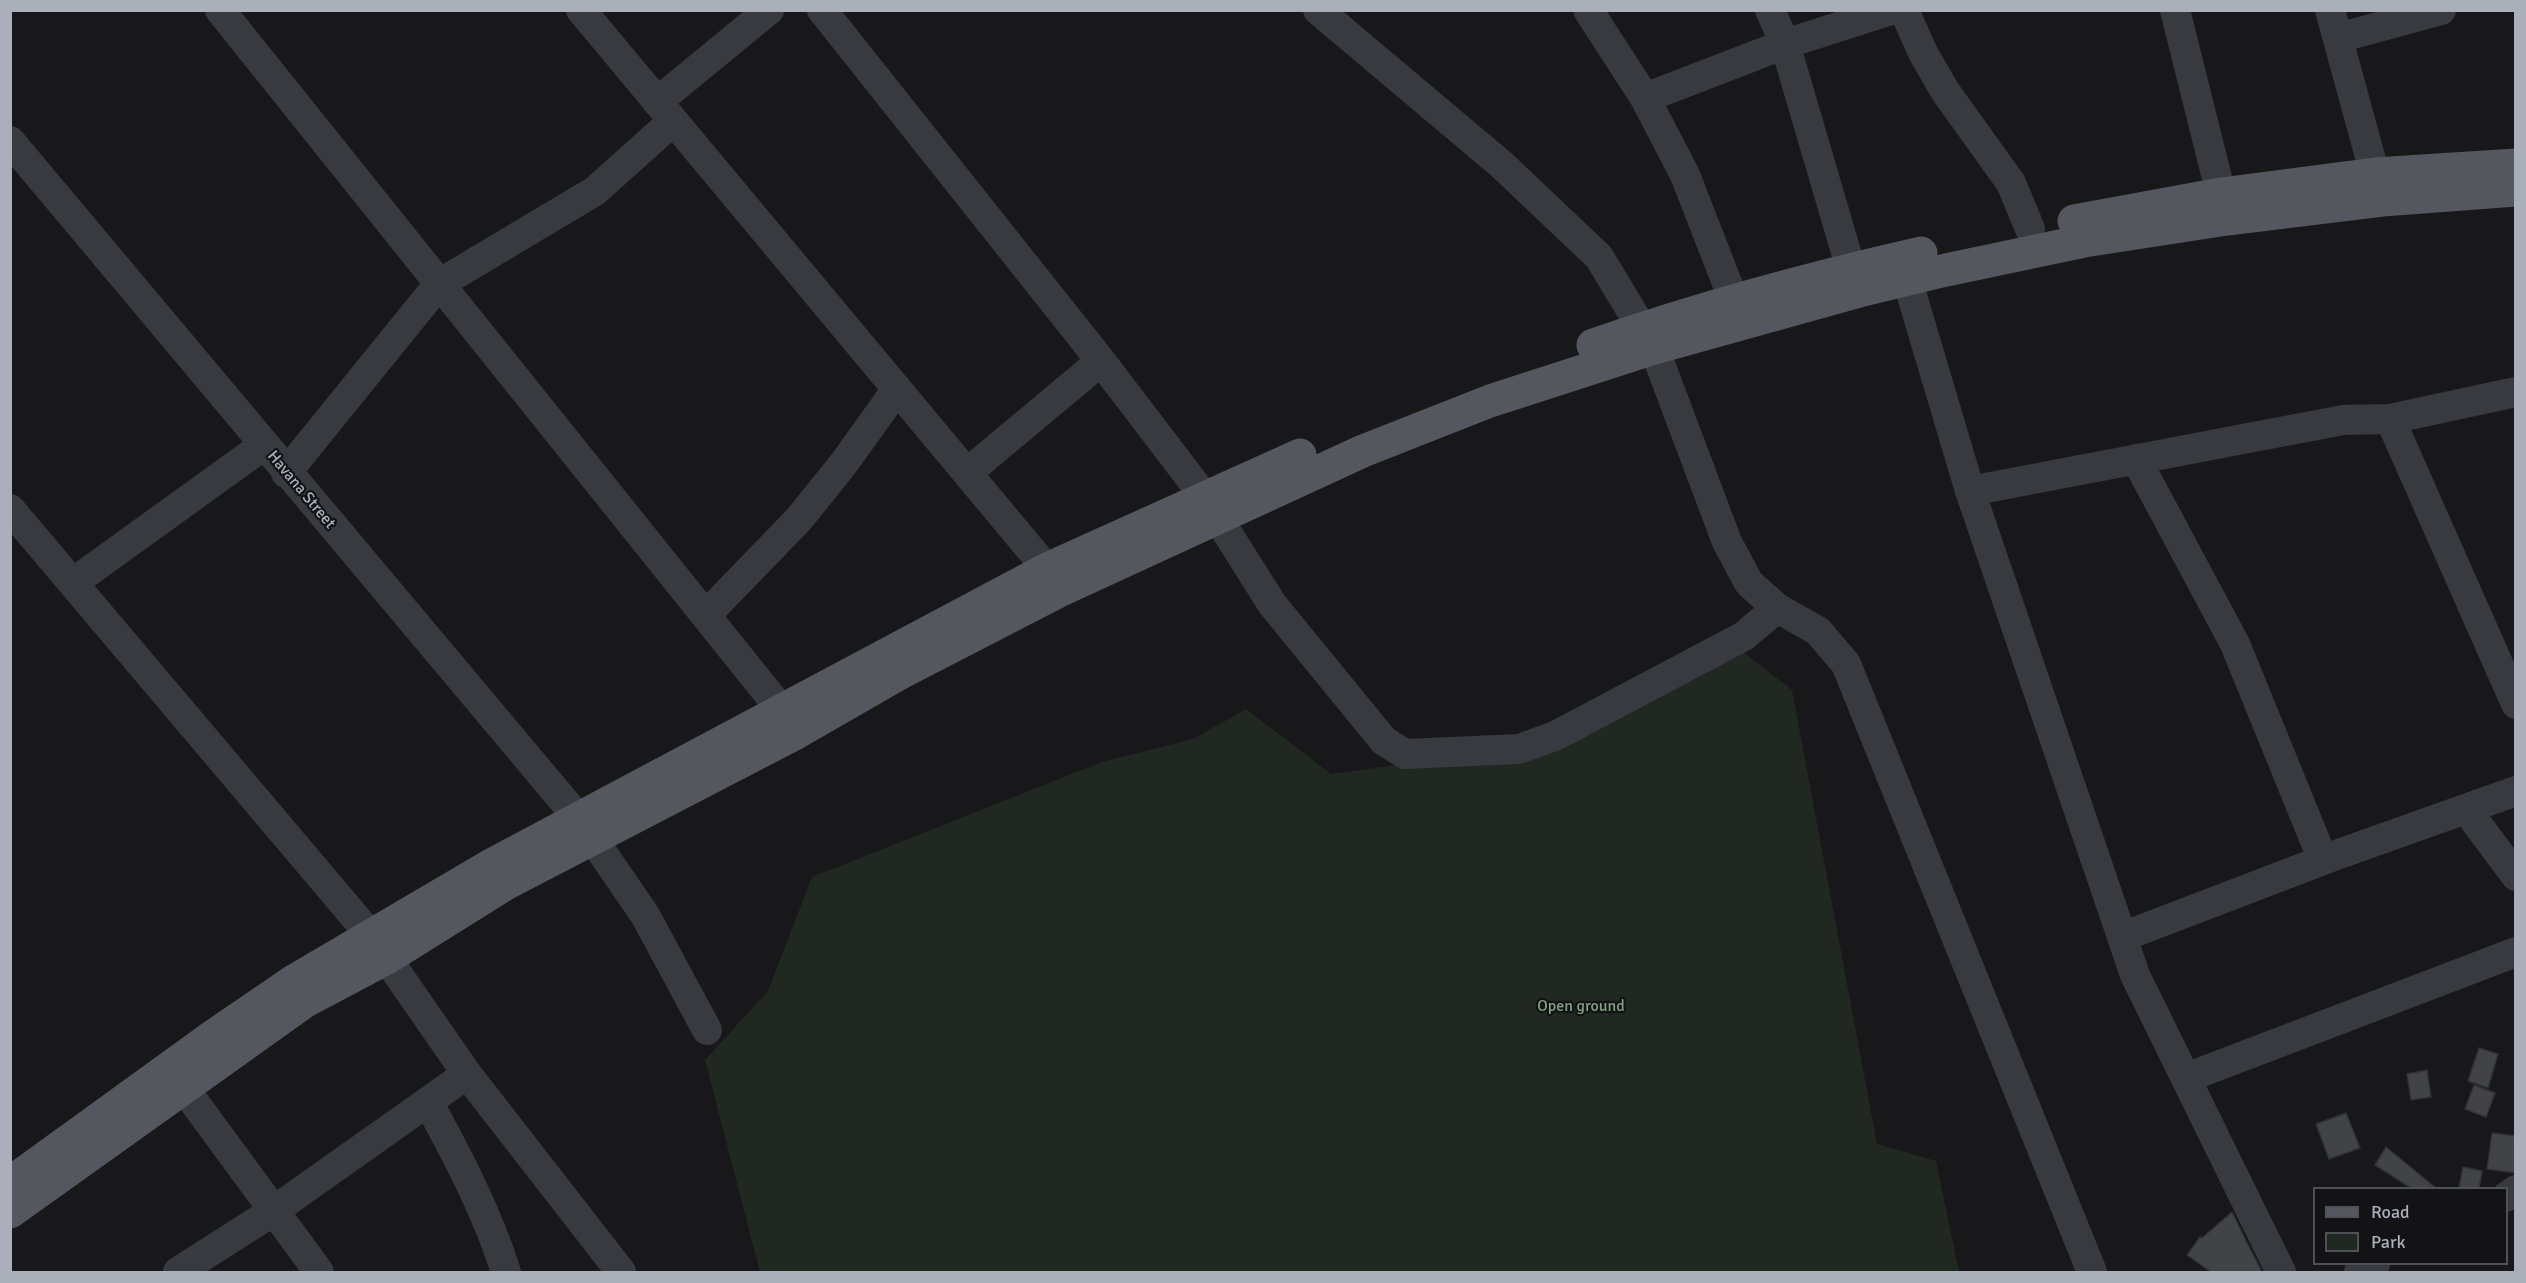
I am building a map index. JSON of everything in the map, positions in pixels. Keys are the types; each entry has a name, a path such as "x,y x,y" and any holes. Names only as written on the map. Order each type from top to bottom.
{"main road":[{"path":"10,1183 292,982 379,947 507,883 585,829 783,712 1047,569 1363,451 1648,338 1739,312 2084,242 2227,219 2378,187 2516,165"},
{"path":"1739,312 1851,269 2030,229 2222,194 2378,187 2516,190"},
{"path":"585,829 796,733 904,671 1039,601 1211,506"},
{"path":"10,1212 379,947"}],"street":[{"path":"220,10 783,712"},
{"path":"581,10 1047,569"},
{"path":"286,473 439,284 595,192 665,111 769,10"},
{"path":"822,10 1101,361 1211,506 1285,620 1384,741 1405,754 1519,749 1555,736 1744,636 1777,608"},
{"path":"1318,10 1502,165 1599,257 1648,338 1727,542 1749,583 1777,608 1818,631 1846,664 2092,1272"},
{"path":"1588,10 1645,98 1685,175 1739,312"},
{"path":"1770,10 1785,44 1851,269"},
{"path":"1645,98 1785,44 1892,10"},
{"path":"1904,10 1923,53 1945,91 2011,183 2030,229"},
{"path":"2175,10 2222,194"},
{"path":"2378,187 2334,24 2441,10"},
{"name":"Havana Street","path":"10,141 585,829 645,915 707,1030"},
{"path":"1907,279 1970,491 2134,975 2281,1272"},
{"path":"967,473 1101,361"},
{"path":"706,615 799,519 844,463 897,389"},
{"path":"1970,491 2343,420 2390,418 2516,392"},
{"path":"2390,418 2516,704"},
{"path":"74,582 264,445"},
{"path":"2136,459 2235,644 2323,860"},
{"path":"10,509 74,582 379,947 467,1074 616,1271"},
{"path":"2122,937 2323,860 2516,792"},
{"path":"2466,809 2516,876"},
{"path":"2186,1078 2516,952"},
{"path":"178,1272 272,1212 467,1074"},
{"path":"183,1088 272,1212 319,1272"},
{"path":"428,1102 462,1165 496,1241 506,1272"}],"green space":[{"name":"Open ground","path":"1743,652 1792,690 1877,1144 1936,1161 1959,1272 760,1272 705,1060 768,991 812,877 1102,762 1193,739 1246,709 1331,774 1549,744"}],"building":[{"path":"2479,1048 2498,1054 2488,1088 2468,1081"},
{"path":"2427,1070 2431,1097 2411,1100 2407,1074"},
{"path":"2474,1085 2495,1093 2486,1117 2465,1109"},
{"path":"2346,1113 2360,1148 2329,1159 2316,1124"},
{"path":"2492,1133 2516,1136 2516,1173 2487,1169"},
{"path":"2386,1147 2435,1187 2409,1187 2375,1165"},
{"path":"2463,1167 2482,1171 2479,1187 2459,1187"},
{"path":"2232,1212 2262,1272 2211,1272 2187,1255 2200,1237 2202,1238"}]}
